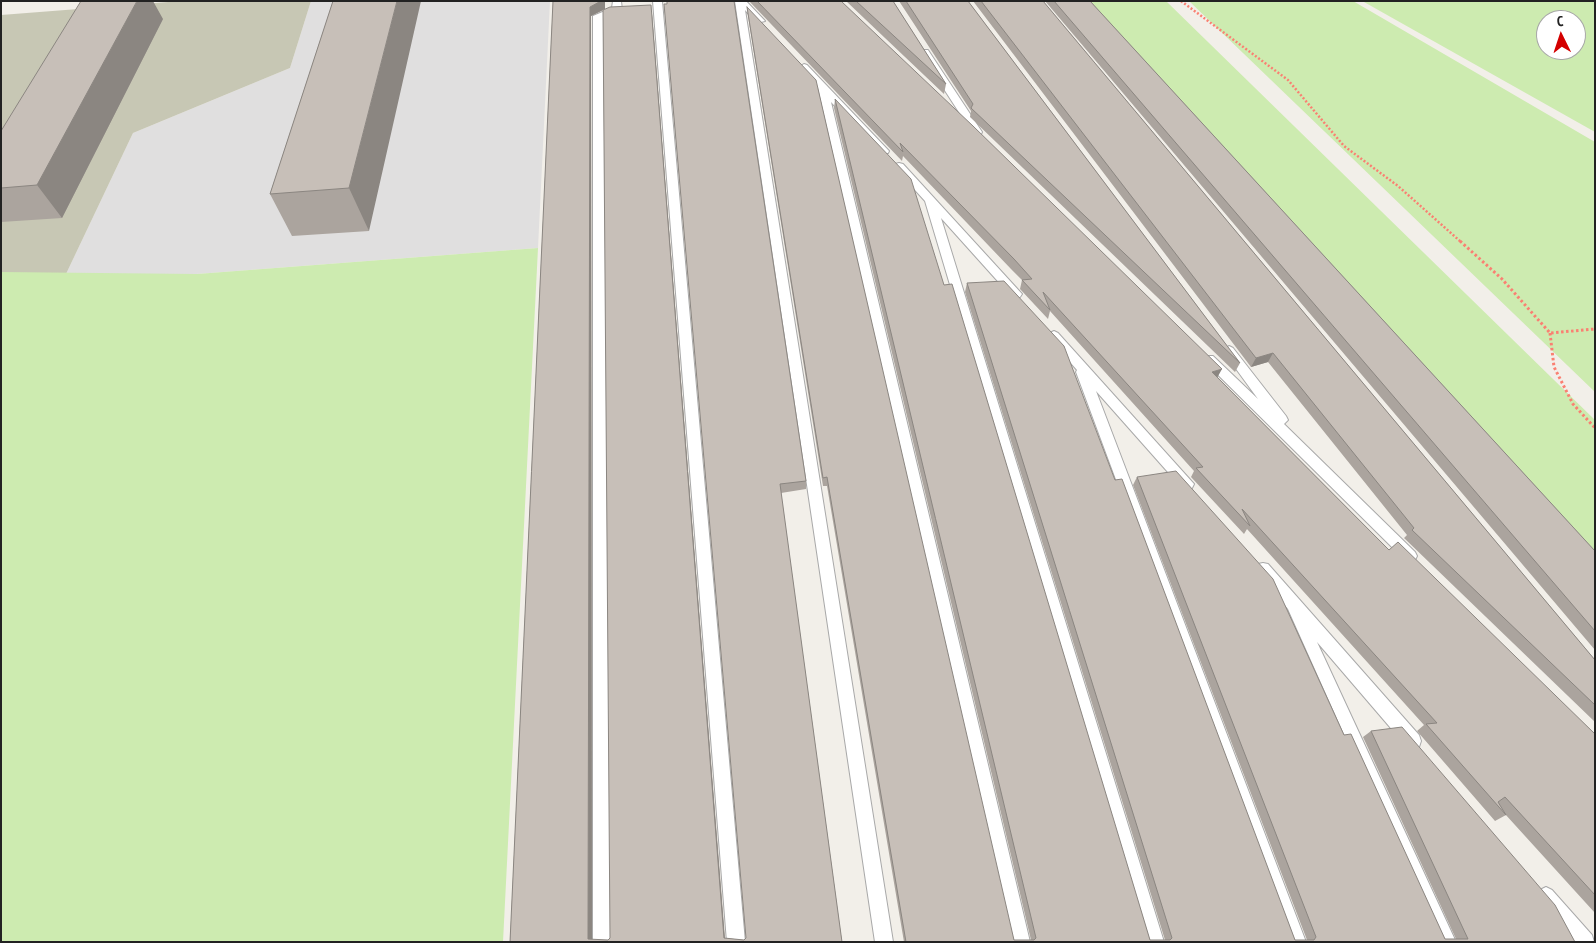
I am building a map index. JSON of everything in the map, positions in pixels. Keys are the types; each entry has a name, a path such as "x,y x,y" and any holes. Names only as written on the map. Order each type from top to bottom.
{"lane":[{"path":"602,942 598,16 617,10 617,1"},
{"path":"657,1 736,942"},
{"path":"740,1 769,30"},
{"path":"740,1 884,942"},
{"path":"919,42 980,136 935,93"},
{"path":"796,58 928,197 1027,306"},
{"path":"823,86 1021,942"},
{"path":"928,197 1155,942"},
{"path":"1046,328 1197,495"},
{"path":"1220,339 1309,457"},
{"path":"1203,353 1420,566"},
{"path":"1079,365 1297,942"},
{"path":"1256,560 1424,754"},
{"path":"1288,596 1447,942"},
{"path":"1540,889 1585,942"}],"path":[{"path":"1181,1 1288,80 1344,146 1398,186 1502,279 1550,333 1554,367 1573,404 1595,428"},
{"path":"1550,333 1595,329"}],"shaded area":[{"path":"181,1 311,1 290,68 133,133 66,274 1,273 1,15"},
{"path":"311,1 550,1 538,248 197,274 66,274 133,133 290,68"}],"green space":[{"path":"1083,1 1166,1 1595,420 1595,562"},
{"path":"1189,1 1353,1 1595,142 1595,392"},
{"path":"1362,1 1595,1 1595,132"},
{"path":"538,248 503,942 1,942 1,272 197,274"}],"building":[{"path":"81,1 137,1 37,185 1,188 1,131"},
{"path":"333,1 397,1 349,188 270,194"},
{"path":"553,1 601,1 590,7 588,939 608,940 610,938 603,10 610,7 651,5 724,938 744,940 746,938 664,4 667,4 667,1 734,1 806,481 780,484 842,942 510,942"},
{"path":"757,1 841,1 973,126 1222,369 1212,372 1389,550 1398,542 1595,734 1595,895 1505,797 1498,802 1506,815 1426,724 1437,723 1242,509 1250,526 1196,468 1203,467 1043,292 1050,310 1022,280 1032,279 1014,259 900,143 903,152"},
{"path":"856,1 893,1 946,84"},
{"path":"906,1 968,1 1240,363 971,108 973,104"},
{"path":"981,1 1043,1 1595,660 1595,705 1412,530 1414,528 1273,353 1256,358"},
{"path":"1054,1 1090,1 1595,551 1595,631"},
{"path":"747,7 816,80 1014,940 1034,940 1036,938 835,99 911,179 944,285 952,284 1150,940 1170,940 1172,938 967,283 1004,281 1064,346 1115,480 1122,479 1295,940 1314,940 1316,937 1137,477 1176,471 1273,579 1344,735 1351,734 1445,939 1468,939 1371,731 1402,727 1555,905 1575,942 906,942 827,477 823,478"}]}
